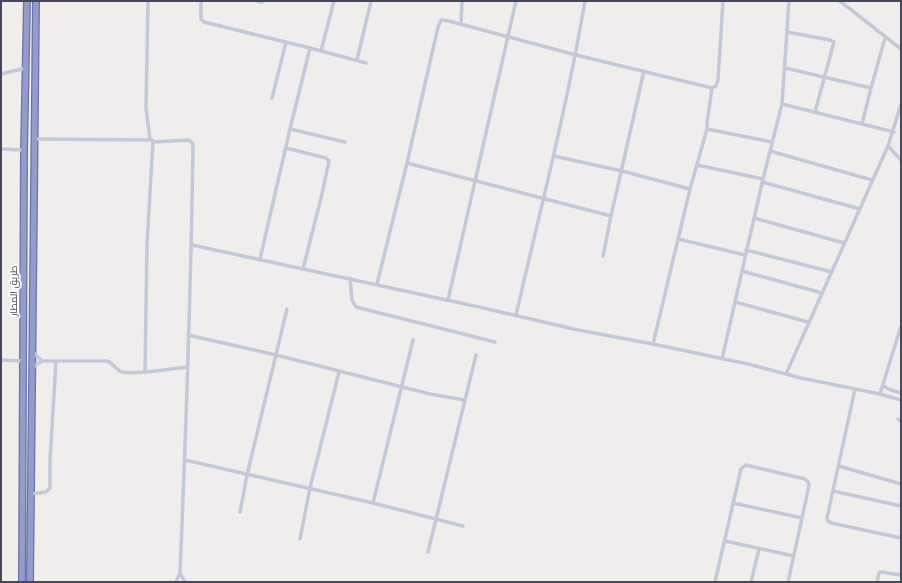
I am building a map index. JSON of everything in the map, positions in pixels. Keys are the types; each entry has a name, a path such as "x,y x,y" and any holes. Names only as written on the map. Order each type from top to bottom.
{"highway":[{"name":"طريق المطار","path":"22,582 24,150 27,1"},
{"name":"طريق المطار","path":"30,582 36,1"}],"street":[{"path":"145,372 147,244 152,140 146,108 148,1"},
{"path":"201,1 201,19 204,22 366,63"},
{"path":"257,1 262,2"},
{"path":"321,51 334,1"},
{"path":"357,60 371,1"},
{"path":"461,24 462,1"},
{"path":"448,300 516,1"},
{"path":"516,315 554,156 576,55 585,1"},
{"path":"653,344 690,189 707,129 712,88 716,86 718,80 723,1"},
{"path":"722,359 746,250 782,104 790,1"},
{"path":"840,1 901,50"},
{"path":"377,284 408,163 440,22 443,20 576,55 712,88"},
{"path":"787,32 834,42 815,112"},
{"path":"862,124 886,38"},
{"path":"272,98 286,42"},
{"path":"260,259 310,48"},
{"path":"1,74 26,68"},
{"path":"785,68 871,88"},
{"path":"602,256 644,71"},
{"path":"782,104 894,132"},
{"path":"786,374 894,132 901,104"},
{"path":"290,129 345,142"},
{"path":"707,129 772,142"},
{"path":"34,138 189,140 193,144 192,245 185,460 180,573 176,582"},
{"path":"888,146 901,160"},
{"path":"286,148 326,158 328,161 322,194 303,269"},
{"path":"1,149 24,150"},
{"path":"770,151 872,180"},
{"path":"554,156 622,171 690,189"},
{"path":"408,163 612,216"},
{"path":"697,165 763,181 860,209"},
{"path":"754,218 844,244"},
{"path":"678,239 745,255"},
{"path":"192,245 350,278 578,330 722,359 801,378 880,394 900,401"},
{"path":"746,250 832,272"},
{"path":"742,271 822,293"},
{"path":"350,278 352,300 356,306 495,342"},
{"path":"735,302 808,322"},
{"path":"240,512 247,475 287,309"},
{"path":"880,394 901,326"},
{"path":"188,335 276,355 430,394 464,400"},
{"path":"373,503 413,340"},
{"path":"33,352 42,361"},
{"path":"428,552 476,355"},
{"path":"1,360 24,361"},
{"path":"32,367 37,362 42,361 107,361 119,371 124,372 145,372 187,367"},
{"path":"31,494 46,492 50,488 50,460 56,361"},
{"path":"300,539 310,488 339,372"},
{"path":"883,386 901,393"},
{"path":"855,389 827,518 831,523 901,538"},
{"path":"185,460 310,488 463,526"},
{"path":"715,582 741,469 746,465 805,479 808,482 809,486 788,582"},
{"path":"839,466 901,484"},
{"path":"833,491 901,506"},
{"path":"733,503 802,518"},
{"path":"725,541 794,556"},
{"path":"751,582 759,548"},
{"path":"877,582 879,573 881,572 901,575"},
{"path":"180,573 185,582"}]}
